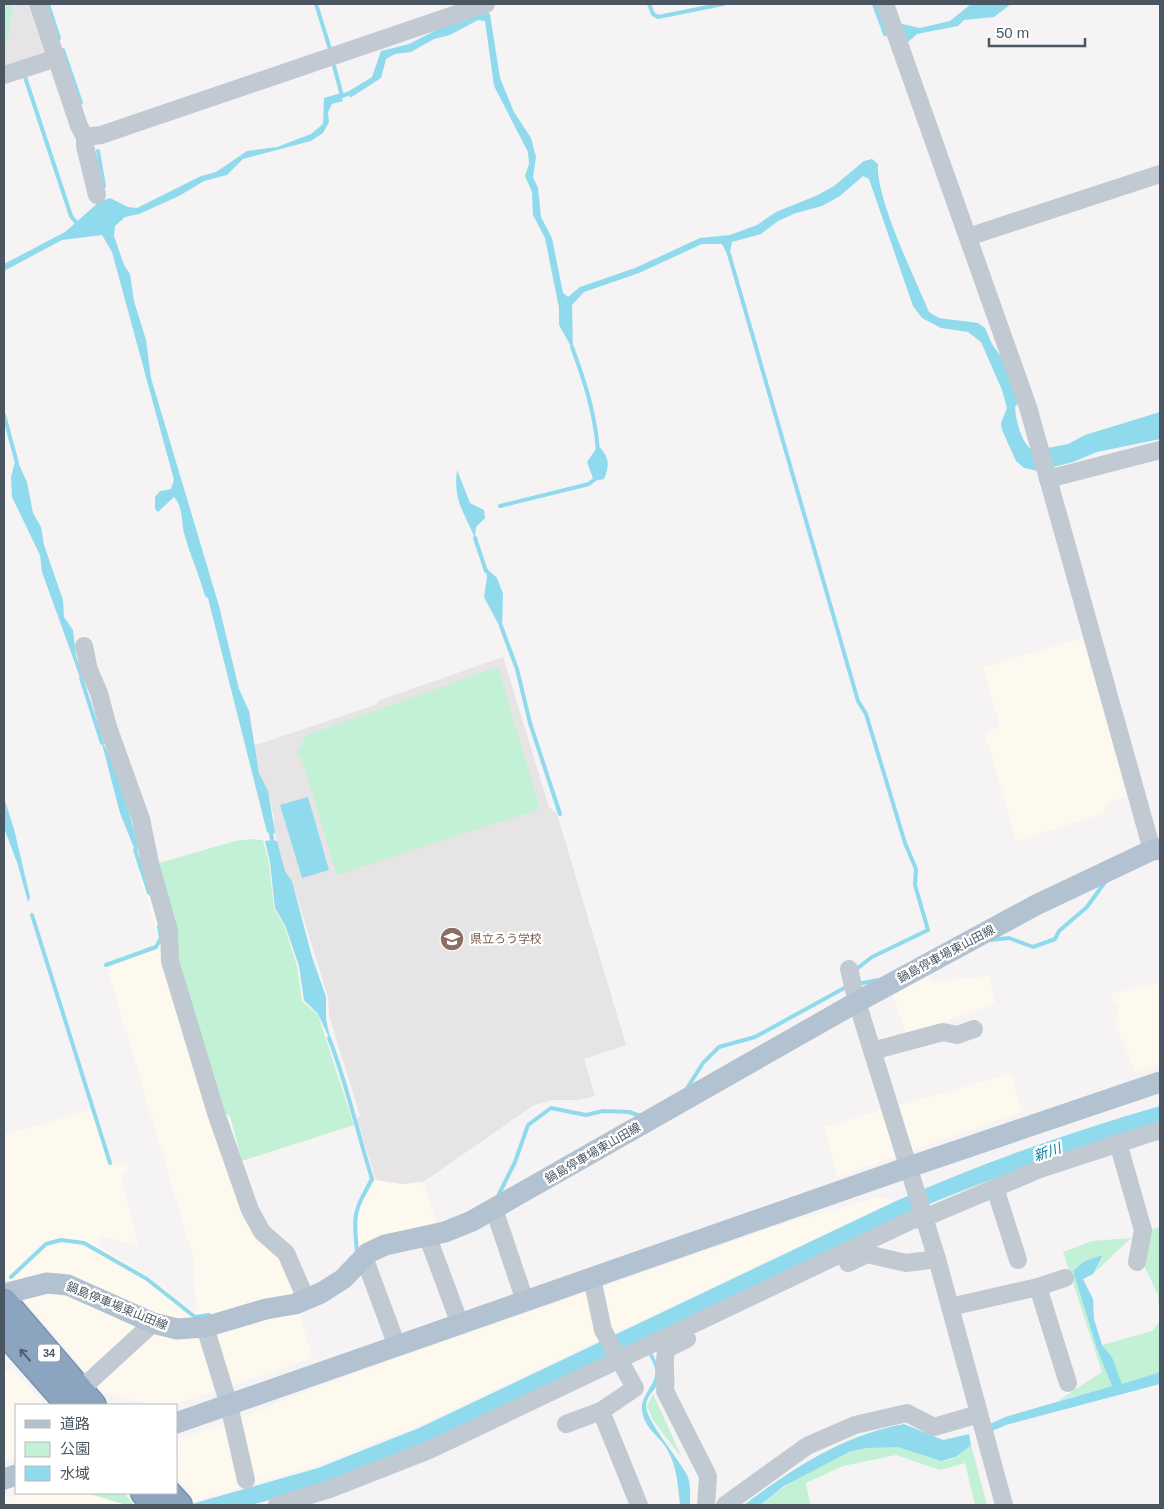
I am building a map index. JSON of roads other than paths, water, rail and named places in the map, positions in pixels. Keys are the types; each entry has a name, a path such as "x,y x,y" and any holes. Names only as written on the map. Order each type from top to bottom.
{"highway":[{"name":"34","path":"4,1301 81,1400"},
{"name":"34","path":"4,1330 81,1400"},
{"path":"147,1494 170,1502"}],"main road":[{"name":"鍋島停車場東山田線","path":"4,1294 47,1283 68,1284 153,1323 177,1329 205,1328 304,1294 321,1293 343,1279 364,1258 385,1245 445,1232 494,1209 852,984 1036,905 1156,850"},
{"path":"178,1422 909,1167 1160,1082"}],"street":[{"path":"38,4 79,126 85,137 84,146 97,195"},
{"path":"85,137 101,135 486,4"},
{"path":"885,4 1028,407 1156,850"},
{"path":"4,74 57,58"},
{"path":"968,237 1160,174"},
{"path":"1047,475 1160,450"},
{"path":"84,646 89,670 99,693 108,727 141,819 150,863 169,932 168,949 170,961 216,1113 250,1210 262,1232 286,1253 304,1294"},
{"path":"852,984 937,1259 1004,1505"},
{"path":"872,1051 943,1032 957,1035 974,1029"},
{"path":"277,1505 327,1490 428,1450 923,1214 995,1188 1040,1169 1160,1130"},
{"path":"1118,1143 1143,1230 1138,1262"},
{"path":"995,1188 1018,1260"},
{"path":"494,1209 525,1301"},
{"path":"428,1235 460,1324"},
{"path":"706,1505 708,1476 665,1391 667,1375 663,1360 667,1349 867,1254 906,1264 937,1259"},
{"path":"364,1258 397,1346"},
{"path":"566,1424 601,1411 634,1388 606,1336 592,1278"},
{"path":"950,1306 1038,1287 1065,1278"},
{"path":"1038,1287 1068,1383"},
{"path":"81,1400 89,1380 153,1323"},
{"path":"205,1328 229,1405 246,1480"},
{"path":"601,1411 639,1505"},
{"path":"725,1505 807,1446 855,1425 907,1413 934,1427 979,1414"}],"water":[{"path":"971,4 1011,4 994,17 964,20 958,26 917,34 907,43 898,23 920,28 950,21"},
{"path":"487,12 490,14 500,78 514,112 531,138 536,157 533,177 538,188 541,217 552,238 563,293 568,297 580,287 635,268 700,238 730,235 757,225 776,212 818,195 834,186 864,161 872,159 878,164 879,178 889,216 929,312 939,318 978,323 985,328 992,344 1004,361 1018,403 1015,407 1018,425 1025,443 1033,451 1068,444 1085,435 1160,412 1160,439 1097,452 1073,462 1038,471 1024,468 1016,461 1002,430 1001,423 1007,408 1002,390 981,342 968,332 941,328 922,318 913,306 869,179 863,176 840,196 822,206 796,213 778,221 761,234 732,242 729,258 722,244 702,244 639,273 584,292 572,305 573,350 559,325 559,308 545,238 533,215 532,192 525,176 529,164 528,152 494,86 485,21 478,20 450,35 434,39 411,52 395,54 386,59 381,78 350,98 349,91 372,77 381,51 409,44 454,21"},
{"path":"341,93 343,101 332,104 328,112 329,122 323,133 311,141 243,159 227,175 204,181 179,196 139,214 125,217 115,226 114,236 124,265 130,274 134,301 146,340 151,378 219,606 239,689 249,711 259,773 268,791 275,833 271,834 267,832 208,598 205,596 186,541 179,505 174,497 158,512 155,509 155,497 160,491 171,489 174,480 112,252 102,235 62,240 4,271 4,264 65,232 99,202 110,198 128,207 137,208 201,176 216,172 247,151 277,147 311,134 323,124 324,98"},
{"path":"598,446 604,453 608,465 604,479 594,481 587,462"},
{"path":"16,458 27,482 33,513 41,527 44,545 63,600 64,617 73,630 76,656 85,683 82,683 42,572 40,555 12,497 11,477"},
{"path":"457,470 470,503 484,510 485,518 476,527 475,538 458,498"},
{"path":"485,567 497,578 503,594 502,631 484,597 487,577"},
{"path":"101,740 116,767 138,844 137,855 120,813"},
{"path":"308,797 329,870 302,878 280,805"},
{"path":"4,798 14,829 30,897 28,902 18,865 4,828"},
{"path":"265,841 277,841 285,871 292,881 312,957 326,997 326,1019 331,1042 318,1014 304,1000 299,966 285,925 275,908 270,862"},
{"name":"新川","path":"1160,1106 1160,1123 1030,1165 903,1215 425,1444 322,1485 259,1503 248,1505 188,1505 318,1468 419,1428 896,1201 1026,1149"},
{"path":"1103,1255 1093,1274 1083,1279 1093,1299 1094,1319 1102,1345 1112,1357 1122,1384 1160,1372 1160,1384 1006,1425 992,1431 990,1424 1005,1417 1112,1386 1097,1349 1073,1271 1085,1261"},
{"path":"651,1351 659,1367 660,1382 648,1399 647,1411 656,1429 687,1475 690,1486 690,1505 680,1505 672,1460 665,1446 652,1432 643,1415 643,1402 654,1381 655,1375 654,1365 647,1352"},
{"path":"904,1424 943,1440 969,1434 971,1445 956,1457 941,1461 898,1447 866,1448 849,1452 784,1486 760,1505 744,1505 819,1455 860,1436"}],"waterway":[{"path":"48,4 59,38"},
{"path":"316,4 330,49"},
{"path":"649,4 653,14 658,17 723,4"},
{"path":"874,4 885,34"},
{"path":"63,50 81,103"},
{"path":"334,66 342,96"},
{"path":"24,74 71,216 78,225"},
{"path":"339,97 353,92"},
{"path":"98,151 104,186"},
{"path":"729,254 858,701 866,714 905,843 916,869 915,885 928,930 872,957 854,971"},
{"path":"572,347 589,398 598,451"},
{"path":"4,415 17,463"},
{"path":"500,506 589,484 596,478"},
{"path":"475,538 486,571"},
{"path":"501,626 517,669 530,723 560,814"},
{"path":"81,678 102,743"},
{"path":"270,829 273,844"},
{"path":"135,850 149,893"},
{"path":"991,940 1009,938 1033,947 1055,939 1059,931 1087,907 1105,882"},
{"path":"32,915 110,1163"},
{"path":"106,965 156,947 161,938 159,926"},
{"path":"858,984 878,980"},
{"path":"686,1090 703,1063 719,1047 755,1037 848,986"},
{"path":"329,1038 347,1090 372,1179 356,1213 357,1252"},
{"path":"499,1194 515,1162 528,1125 551,1108 586,1115 603,1111 629,1112 641,1116"},
{"path":"11,1277 46,1244 61,1240 84,1243 147,1279 195,1317 209,1315"}],"place":[{"name":"県立ろう学校","path":"452,939"}]}
